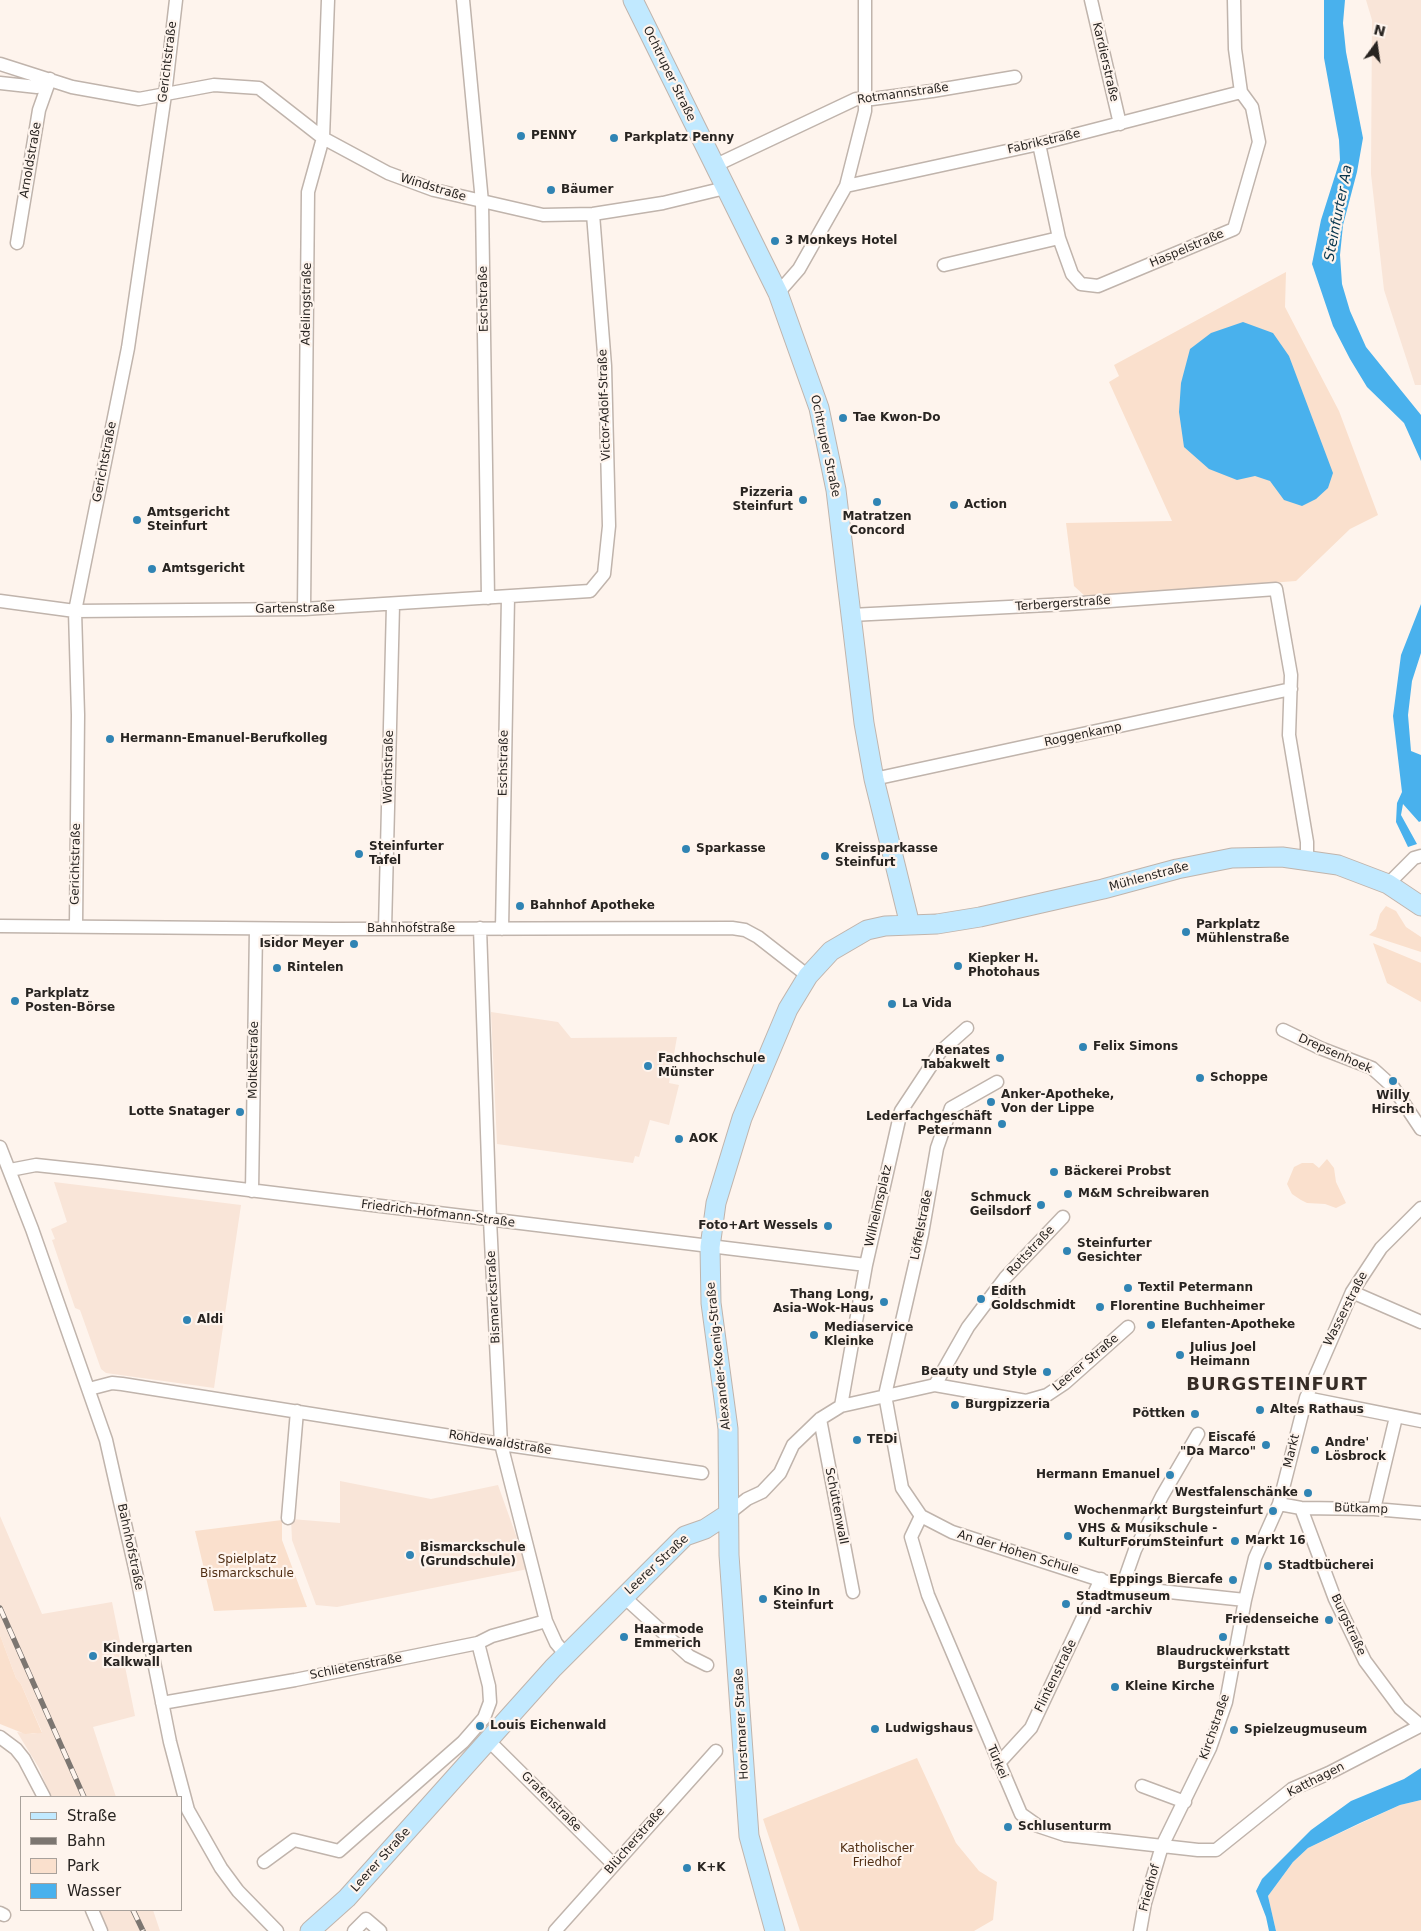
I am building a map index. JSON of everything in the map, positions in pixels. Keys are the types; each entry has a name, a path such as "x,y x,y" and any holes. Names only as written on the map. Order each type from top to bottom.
{"main road":[{"name":"Ochtruper Straße","path":"633,0 724,188 778,294 819,408 836,490 864,722 874,779 910,925"},
{"name":"Mühlenstraße","path":"910,925 937,924 980,917 1104,889 1177,869 1232,858 1267,857 1307,860 1360,872 1388,884 1421,906"},
{"name":"Alexander-Koenig-Straße","path":"728,1514 728,1429 712,1303 710,1247 716,1202 742,1118 788,1009 808,976 831,951 860,934 885,926 910,925"},
{"name":"Leerer Straße","path":"310,1931 347,1898 566,1655 685,1536 705,1529 728,1514"},
{"name":"Horstmarer Straße","path":"728,1514 750,1836 775,1931"}],"street":[{"name":"Gerichtstraße","path":"76,926 78,715 75,611 128,348 165,95 176,0"},
{"name":"Adelingstraße","path":"304,609 308,192 323,138 328,0"},
{"name":"Eschstraße","path":"463,0 482,202 488,598"},
{"path":"778,294 799,269 846,186 865,111 863,45 865,0"},
{"name":"Kardierstraße","path":"1091,0 1120,124"},
{"path":"1234,0 1235,49 1240,92"},
{"name":"Windstraße","path":"0,64 72,87 139,99 214,85 259,88 323,138 388,174 434,190 543,215 593,214 663,203 724,188"},
{"name":"Rotmannstraße","path":"714,166 856,99 924,92 1015,77"},
{"path":"0,83 37,87 50,79"},
{"name":"Arnoldstraße","path":"17,242 39,110 50,79"},
{"name":"Fabrikstraße","path":"846,186 1039,144 1240,92"},
{"name":"Haspelstraße","path":"1039,144 1059,238 1072,274 1082,284 1098,286 1234,229 1259,142 1252,107 1240,92"},
{"name":"Victor-Adolf-Straße","path":"590,591 604,574 609,526 605,366 593,214"},
{"path":"944,265 1059,238"},
{"name":"Terbergerstraße","path":"851,615 1068,604 1276,589 1291,675 1290,689"},
{"name":"Gartenstraße","path":"0,601 75,611 304,609 393,605 590,591"},
{"name":"Eschstraße","path":"502,929 508,597"},
{"name":"Wörthstraße","path":"385,929 393,605"},
{"path":"1290,689 1289,735 1307,842 1307,860"},
{"name":"Roggenkamp","path":"874,779 1290,689"},
{"path":"1388,884 1418,857"},
{"name":"Bahnhofstraße","path":"0,926 256,929 732,928 745,930 758,937 808,976"},
{"name":"Bismarckstraße","path":"480,928 490,1220 501,1444 546,1621 556,1643 566,1655"},
{"name":"Moltkestraße","path":"252,1191 256,929"},
{"name":"Wilhelmsplatz","path":"841,1406 866,1265 901,1111 940,1052 967,1028"},
{"name":"Drepsenhoek","path":"1283,1030 1320,1048 1372,1068 1393,1087 1421,1129"},
{"name":"Löffelstraße","path":"885,1395 922,1234 937,1148 951,1108 997,1082"},
{"name":"Bahnhofstraße","path":"0,1147 89,1389 114,1468 180,1782 196,1827 220,1868 238,1891 277,1931"},
{"name":"Friedrich-Hofmann-Straße","path":"10,1170 36,1165 866,1265"},
{"name":"Wasserstraße","path":"1306,1398 1352,1292 1381,1248 1421,1208"},
{"name":"Rottstraße","path":"935,1385 968,1327 1000,1285 1062,1217"},
{"path":"1352,1292 1421,1322"},
{"name":"Leerer Straße","path":"728,1514 747,1499 762,1492 780,1473 793,1445 820,1419 841,1406 935,1385 1026,1401 1046,1395 1065,1384 1128,1327"},
{"name":"Rohdewaldstraße","path":"89,1389 112,1383 122,1384 501,1444 702,1473"},
{"name":"An der Hohen Schule","path":"885,1395 902,1488 921,1516 952,1532 1122,1587 1245,1600"},
{"path":"1306,1398 1421,1421"},
{"name":"Markt","path":"1245,1600 1255,1558 1279,1504 1306,1398"},
{"path":"288,1518 297,1411"},
{"path":"1374,1508 1396,1417"},
{"name":"Schüttenwall","path":"820,1419 853,1592"},
{"path":"1122,1587 1135,1550 1162,1496 1198,1434"},
{"path":"1279,1504 1301,1508"},
{"name":"Bütkamp","path":"1301,1508 1374,1508 1421,1513"},
{"name":"Burgstraße","path":"1301,1508 1335,1599 1365,1661 1400,1708 1421,1726"},
{"name":"Türkei","path":"921,1516 911,1537 928,1595 998,1764 1021,1814 1038,1826 1065,1836 1162,1846"},
{"name":"Flintenstraße","path":"998,1764 1031,1728 1101,1579"},
{"path":"624,1597 689,1656 707,1665"},
{"name":"Kirchstraße","path":"1162,1846 1210,1748 1226,1702 1245,1600"},
{"name":"Schlietenstraße","path":"162,1703 295,1680 478,1643 492,1636 546,1621"},
{"path":"264,1862 294,1840 339,1851 463,1742 484,1718 490,1702 489,1686 478,1643"},
{"name":"Katthagen","path":"1162,1846 1216,1850 1292,1790 1421,1726"},
{"path":"0,1737 16,1749 24,1759 43,1796"},
{"name":"Grafenstraße","path":"488,1740 614,1865"},
{"name":"Blücherstraße","path":"555,1931 716,1751"},
{"path":"1142,1786 1185,1802"},
{"name":"Friedhof","path":"1140,1931 1145,1903 1162,1846"},
{"path":"92,1911 101,1931"},
{"path":"354,1931 366,1919 380,1931"}],"shaded area":[{"path":"1366,0 1421,0 1421,385 1415,385 1384,290 1371,174 1372,20"},
{"path":"491,1012 558,1022 571,1038 677,1037 669,1083 679,1085 669,1125 650,1120 639,1157 635,1156 633,1163 497,1144"},
{"path":"54,1182 241,1205 214,1388 106,1373 101,1369 80,1310 75,1308 52,1240 55,1239 51,1229 67,1222"},
{"name":"Bismarckschule (Grundschule)","path":"340,1481 431,1499 498,1485 528,1569 337,1607 316,1605 292,1540 291,1519 340,1523"},
{"path":"0,1516 42,1614 112,1602 135,1716 93,1727 116,1796 51,1796 39,1768 17,1732 33,1734 42,1732 21,1684 16,1678 0,1635"},
{"path":"99,1911 153,1911 160,1931 108,1931"}],"green space":[{"path":"1286,272 1285,307 1339,411 1378,515 1350,529 1296,581 1086,597 1074,586 1066,523 1172,521 1109,382 1119,376 1114,365"},
{"path":"1386,906 1396,911 1406,927 1421,937 1421,952 1369,935 1376,929 1380,914"},
{"path":"1373,943 1421,963 1421,1002 1387,983"},
{"path":"1327,1159 1334,1168 1336,1182 1346,1203 1336,1208 1325,1204 1307,1203 1292,1194 1287,1184 1294,1167 1302,1163 1313,1163 1319,1168"},
{"name":"Spielplatz Bismarckschule","path":"282,1520 282,1540 307,1607 214,1611 195,1531"},
{"path":"0,1635 16,1678 21,1684 42,1733 25,1734 0,1724"},
{"name":"Katholischer Friedhof","path":"917,1758 956,1843 979,1871 997,1882 993,1920 974,1931 800,1931 763,1819"},
{"path":"1421,1800 1421,1931 1276,1931 1268,1896 1293,1862 1308,1848 1400,1805"}],"water":[{"name":"Steinfurter Aa","path":"1324,0 1345,0 1343,23 1346,52 1363,138 1357,172 1343,225 1340,255 1342,284 1350,311 1366,347 1421,415 1421,461 1404,423 1367,387 1350,359 1333,326 1312,264 1321,220 1340,160 1339,140 1324,58"},
{"path":"1243,322 1273,333 1289,356 1333,473 1328,488 1316,499 1302,506 1284,500 1270,481 1255,476 1237,480 1209,469 1184,447 1179,412 1181,383 1190,349 1211,333"},
{"path":"1421,604 1421,653 1412,681 1408,715 1411,751 1421,755 1421,821 1419,822 1403,804 1401,815 1417,844 1408,847 1396,822 1397,803 1402,792 1393,716 1401,655"},
{"path":"1421,1768 1421,1800 1400,1805 1308,1848 1293,1862 1268,1896 1276,1931 1269,1931 1256,1891 1262,1879 1311,1830 1351,1801 1404,1779"}],"railway":[{"path":"0,1608 84,1796"},
{"path":"133,1911 143,1931"}],"place":[{"name":"PENNY","path":"521,136"},
{"name":"Parkplatz Penny","path":"614,138"},
{"name":"Bäumer","path":"551,190"},
{"name":"3 Monkeys Hotel","path":"775,241"},
{"name":"Tae Kwon-Do","path":"843,418"},
{"name":"Pizzeria Steinfurt","path":"803,500"},
{"name":"Matratzen Concord","path":"877,502"},
{"name":"Action","path":"954,505"},
{"name":"Amtsgericht Steinfurt","path":"137,520"},
{"name":"Amtsgericht","path":"152,569"},
{"name":"Hermann-Emanuel-Berufkolleg","path":"110,739"},
{"name":"Sparkasse","path":"686,849"},
{"name":"Steinfurter Tafel","path":"359,854"},
{"name":"Kreissparkasse Steinfurt","path":"825,856"},
{"name":"Bahnhof Apotheke","path":"520,906"},
{"name":"Parkplatz Mühlenstraße","path":"1186,932"},
{"name":"Isidor Meyer","path":"354,944"},
{"name":"Kiepker H. Photohaus","path":"958,966"},
{"name":"Rintelen","path":"277,968"},
{"name":"Parkplatz Posten-Börse","path":"15,1001"},
{"name":"La Vida","path":"892,1004"},
{"name":"Felix Simons","path":"1083,1047"},
{"name":"Renates Tabakwelt","path":"1000,1058"},
{"name":"Fachhochschule Münster","path":"648,1066"},
{"name":"Schoppe","path":"1200,1078"},
{"name":"Willy Hirsch","path":"1393,1081"},
{"name":"Anker-Apotheke, Von der Lippe","path":"991,1102"},
{"name":"Lotte Snatager","path":"240,1112"},
{"name":"Lederfachgeschäft Petermann","path":"1002,1124"},
{"name":"AOK","path":"679,1139"},
{"name":"Bäckerei Probst","path":"1054,1172"},
{"name":"M&M Schreibwaren","path":"1068,1194"},
{"name":"Schmuck Geilsdorf","path":"1041,1205"},
{"name":"Foto+Art Wessels","path":"828,1226"},
{"name":"Steinfurter Gesichter","path":"1067,1251"},
{"name":"Textil Petermann","path":"1128,1288"},
{"name":"Edith Goldschmidt","path":"981,1299"},
{"name":"Thang Long, Asia-Wok-Haus","path":"884,1302"},
{"name":"Florentine Buchheimer","path":"1100,1307"},
{"name":"Aldi","path":"187,1320"},
{"name":"Elefanten-Apotheke","path":"1151,1325"},
{"name":"Mediaservice Kleinke","path":"814,1335"},
{"name":"Julius Joel Heimann","path":"1180,1355"},
{"name":"Beauty und Style","path":"1047,1372"},
{"name":"Burgpizzeria","path":"955,1405"},
{"name":"Altes Rathaus","path":"1260,1410"},
{"name":"Pöttken","path":"1195,1414"},
{"name":"TEDi","path":"857,1440"},
{"name":"Eiscafé \"Da Marco\"","path":"1266,1445"},
{"name":"Andre' Lösbrock","path":"1315,1450"},
{"name":"Hermann Emanuel","path":"1170,1475"},
{"name":"Westfalenschänke","path":"1308,1493"},
{"name":"Wochenmarkt Burgsteinfurt","path":"1273,1511"},
{"name":"VHS & Musikschule - KulturForumSteinfurt","path":"1068,1536"},
{"name":"Markt 16","path":"1235,1541"},
{"name":"Bismarckschule (Grundschule)","path":"410,1555"},
{"name":"Stadtbücherei","path":"1268,1566"},
{"name":"Eppings Biercafe","path":"1233,1580"},
{"name":"Kino In Steinfurt","path":"763,1599"},
{"name":"Stadtmuseum und -archiv","path":"1066,1604"},
{"name":"Friedenseiche","path":"1329,1620"},
{"name":"Haarmode Emmerich","path":"624,1637"},
{"name":"Blaudruckwerkstatt Burgsteinfurt","path":"1223,1637"},
{"name":"Kindergarten Kalkwall","path":"93,1656"},
{"name":"Kleine Kirche","path":"1115,1687"},
{"name":"Louis Eichenwald","path":"480,1726"},
{"name":"Ludwigshaus","path":"875,1729"},
{"name":"Spielzeugmuseum","path":"1234,1730"},
{"name":"Schlusenturm","path":"1008,1827"},
{"name":"K+K","path":"687,1868"}],"district":[{"name":"BURGSTEINFURT","path":"1277,1385"}]}
